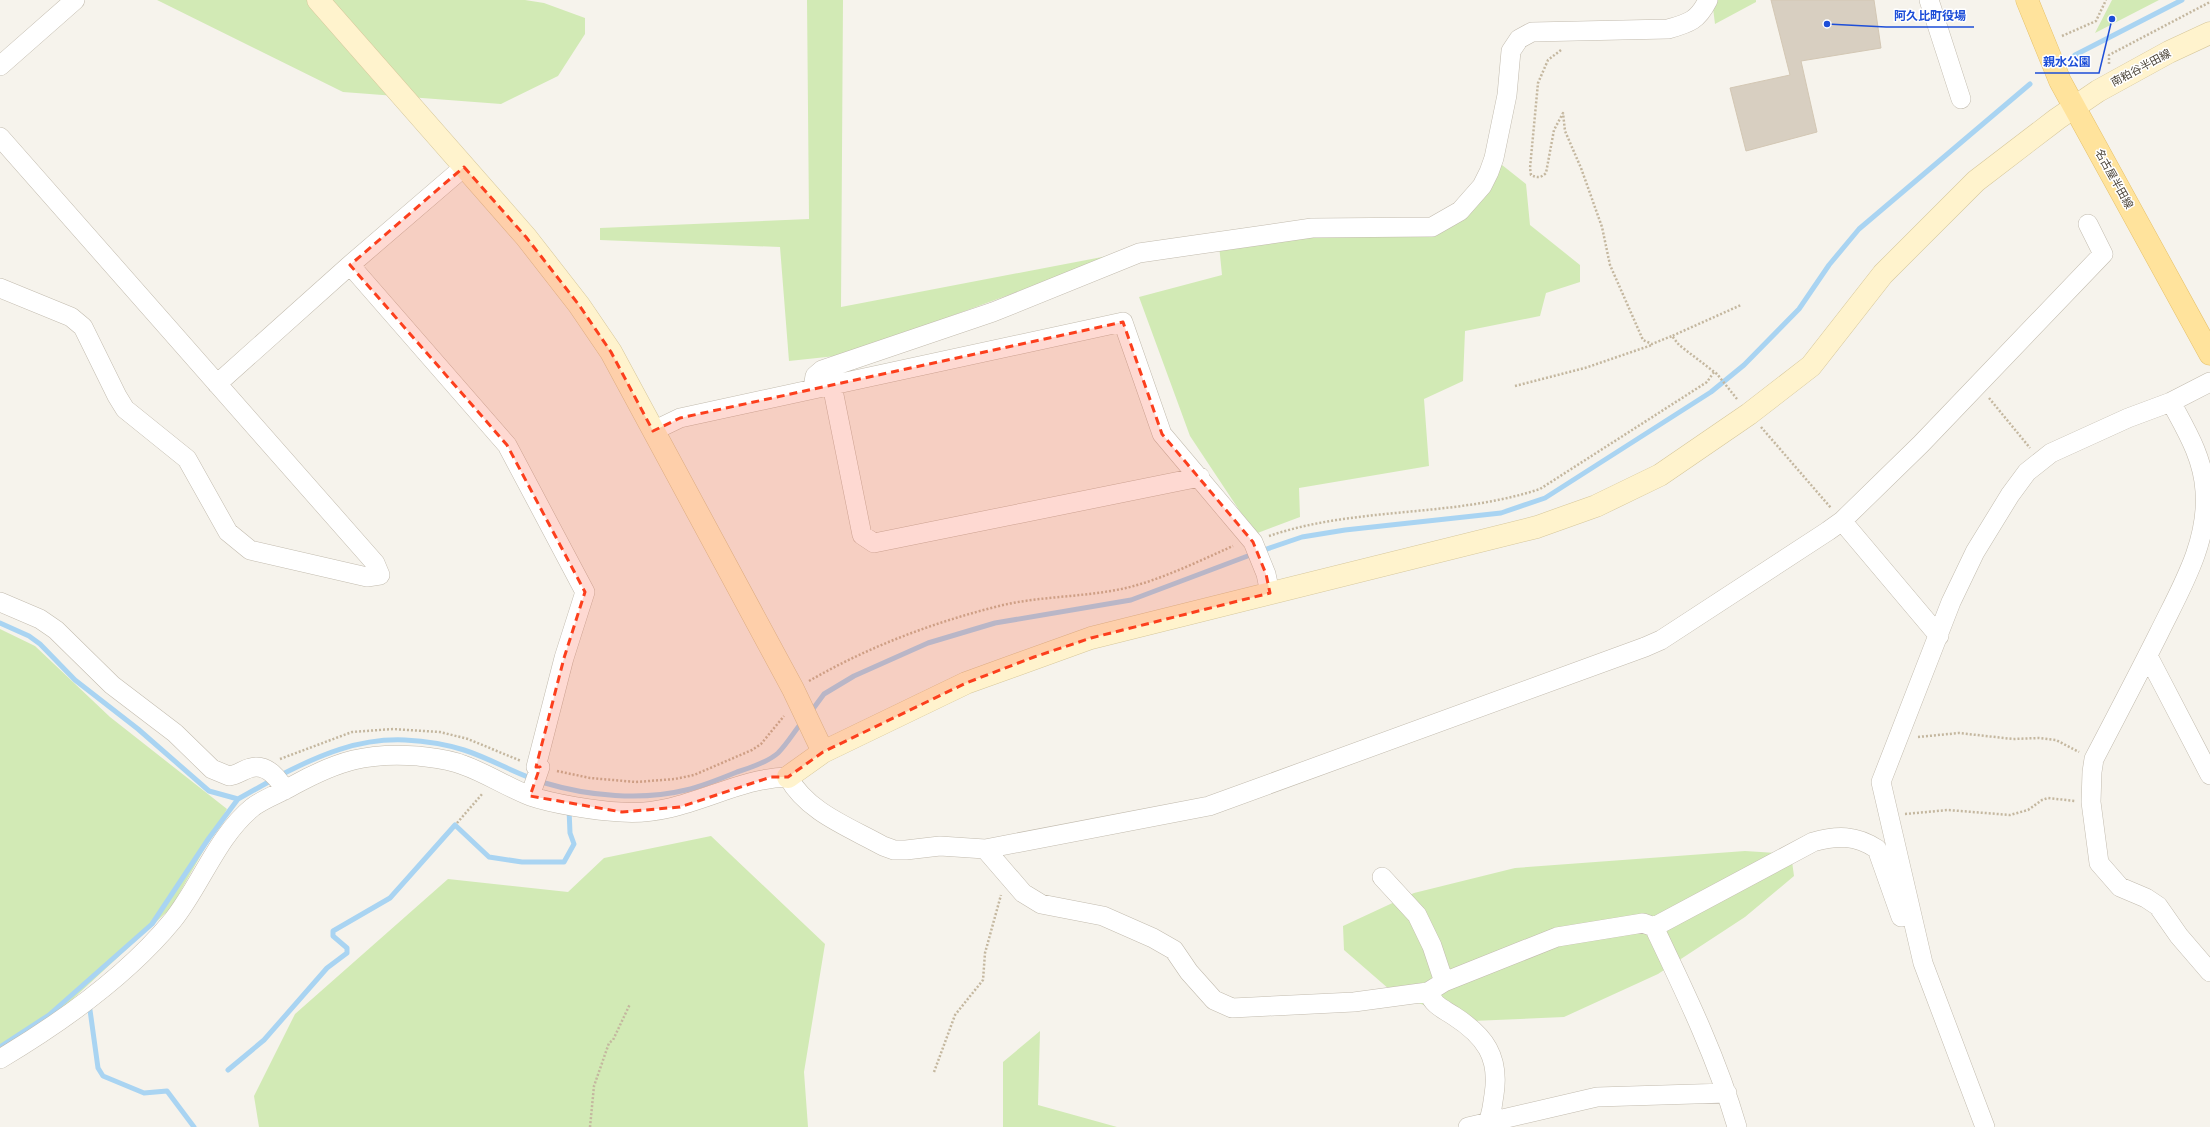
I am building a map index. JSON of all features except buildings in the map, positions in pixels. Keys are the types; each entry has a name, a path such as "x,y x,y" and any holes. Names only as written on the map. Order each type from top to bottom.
{"main road":[{"name":"名古屋半田線","path":"2027,0 2054,68 2074,108 2210,354"}],"street":[{"path":"0,66 75,0"},
{"path":"318,0 526,237 579,305 611,352 798,700 823,752"},
{"path":"813,388 815,376 822,370 993,312 1139,253 1312,228 1432,227 1460,211 1482,186 1489,172 1494,158 1507,95 1511,51 1519,39 1532,32 1668,29 1689,23 1702,14 1708,0"},
{"path":"1930,0 1961,99"},
{"name":"南粕谷半田線","path":"788,777 823,752 966,683 1034,657 1268,584 1537,528 1596,506 1660,475 1750,414 1811,366 1883,274 1976,181 2098,91 2169,52 2210,33"},
{"path":"0,137 375,563 380,575 367,577 250,550 228,532 187,459 125,409 82,327 71,317 0,288"},
{"path":"217,384 350,265 464,167"},
{"path":"0,1059 48,1030 135,959 173,919 212,857 235,826 279,782 354,759 380,755 436,758 461,764 530,796 552,802 622,812 654,812 680,807 771,777 788,777 795,790 811,805 883,846 906,850 940,846 984,849 1209,806 1662,640 1828,532 1842,521 1921,444 2103,254 2088,224"},
{"path":"350,265 507,445 585,592 564,658 536,766 539,770 530,796"},
{"path":"653,430 680,418 1123,322 1162,434 1252,540 1268,584"},
{"path":"1985,1127 1923,963 1881,782 1896,738 1951,602 1975,552 2010,495 2027,472 2051,453 2085,437 2170,402 2210,382"},
{"path":"832,385 862,535 874,543 1200,477"},
{"path":"2170,402 2195,447 2200,461 2205,490 2206,515 2189,572 2148,656 2094,759 2091,802 2100,863 2120,887 2146,898 2158,906 2179,936 2210,972"},
{"path":"1842,521 1938,636"},
{"path":"0,602 40,620 56,630 112,685 176,733 212,769 229,776 250,767 259,767 279,782"},
{"path":"2148,656 2203,747 2210,774"},
{"path":"1654,928 1813,842 1829,837 1842,836 1868,843 1877,849 1900,916 1904,921 1913,924"},
{"path":"984,849 1023,893 1041,904 1103,916 1153,938 1174,950 1188,972 1214,1000 1232,1008 1354,1002 1436,987 1557,937 1643,923 1654,928 1686,995 1727,1093 1737,1127"},
{"path":"1382,878 1417,915 1432,946 1436,987 1432,1003 1470,1027 1490,1048 1496,1083 1487,1124"},
{"path":"1468,1127 1487,1124 1597,1097 1727,1093"}],"path":[{"path":"2062,36 2096,21 2106,0"},
{"path":"2109,64 2109,55 2210,2"},
{"path":"1567,48 1548,60 1538,84 1531,175 1536,178 1543,177 1546,173 1554,130 1562,113 1565,131 1602,227 1610,265 1643,340 1652,344"},
{"path":"1515,386 1585,368 1672,336"},
{"path":"539,770 590,778 636,782 675,779 694,775 757,747 798,700 850,658 911,632 1005,605 1127,588 1179,570 1252,540 1320,522 1349,517 1474,504 1514,498 1540,489 1707,382 1714,372"},
{"path":"1978,386 2025,440 2039,462"},
{"path":"1896,738 1959,733 2013,739 2039,738 2056,740 2094,759"},
{"path":"457,823 496,779"},
{"path":"1889,818 1904,814 1948,810 2016,815 2028,810 2042,800 2048,798 2091,802"},
{"path":"934,1072 955,1014 983,980 985,953 1007,874"},
{"path":"590,1127 594,1086 609,1042 613,1040 630,1004"}],"highlighted area":[{"path":"464,167 526,237 579,305 611,352 653,431 680,418 1123,322 1162,434 1253,542 1266,574 1270,593 1091,638 1034,657 966,683 823,752 788,777 771,777 680,807 622,812 530,796 540,767 536,767 564,658 585,592 507,445 350,265"}],"green space":[{"path":"157,0 525,0 544,3 585,18 585,34 558,76 501,104 343,92"},
{"path":"807,0 843,0 841,307 1123,253 845,355 789,361 780,247 600,240 600,228 809,219"},
{"path":"1712,0 1756,0 1756,2 1715,24"},
{"path":"2112,0 2159,0 2095,33"},
{"path":"1497,161 1526,184 1530,225 1580,265 1580,282 1546,293 1540,316 1465,331 1463,381 1424,399 1429,466 1299,488 1300,517 1255,534 1190,436 1139,297 1222,275 1219,245 1314,233 1435,231"},
{"path":"0,629 35,646 110,717 227,809 171,908 48,1022 0,1050"},
{"path":"711,836 825,944 804,1072 808,1127 259,1127 254,1096 295,1014 448,879 568,892 604,858"},
{"path":"1745,851 1791,854 1794,876 1745,917 1658,974 1564,1017 1472,1021 1397,996 1344,950 1343,926 1414,893 1515,868"},
{"path":"1040,1031 1038,1105 1117,1127 1003,1127 1003,1062"}],"waterway":[{"path":"2075,55 2182,0"},
{"path":"1261,551 1302,537 1345,530 1501,513 1545,498 1711,392 1744,365 1799,309 1829,265 1859,229 2030,84"},
{"path":"810,713 824,694 854,676 928,643 995,623 1131,600 1253,554"},
{"path":"0,623 29,636 40,644 75,680 138,729 209,791 238,799 272,780"},
{"path":"279,776 309,761 340,749 372,742 405,740 435,743 464,750 535,780 579,791 615,796 651,795 686,790 718,780 764,762 778,753 802,722"},
{"path":"0,1047 49,1015 152,924 209,838 238,799"},
{"path":"228,1070 264,1040 327,968 347,953 347,948 333,936 333,931 390,898 455,825 489,857 522,862 564,862 574,844 570,833 569,809"},
{"path":"86,1006 90,1010 98,1068 103,1076 144,1093 167,1091 194,1127"}],"place":[{"name":"親水公園","path":"2112,19"},
{"name":"阿久比町役場","path":"1827,24"}]}
